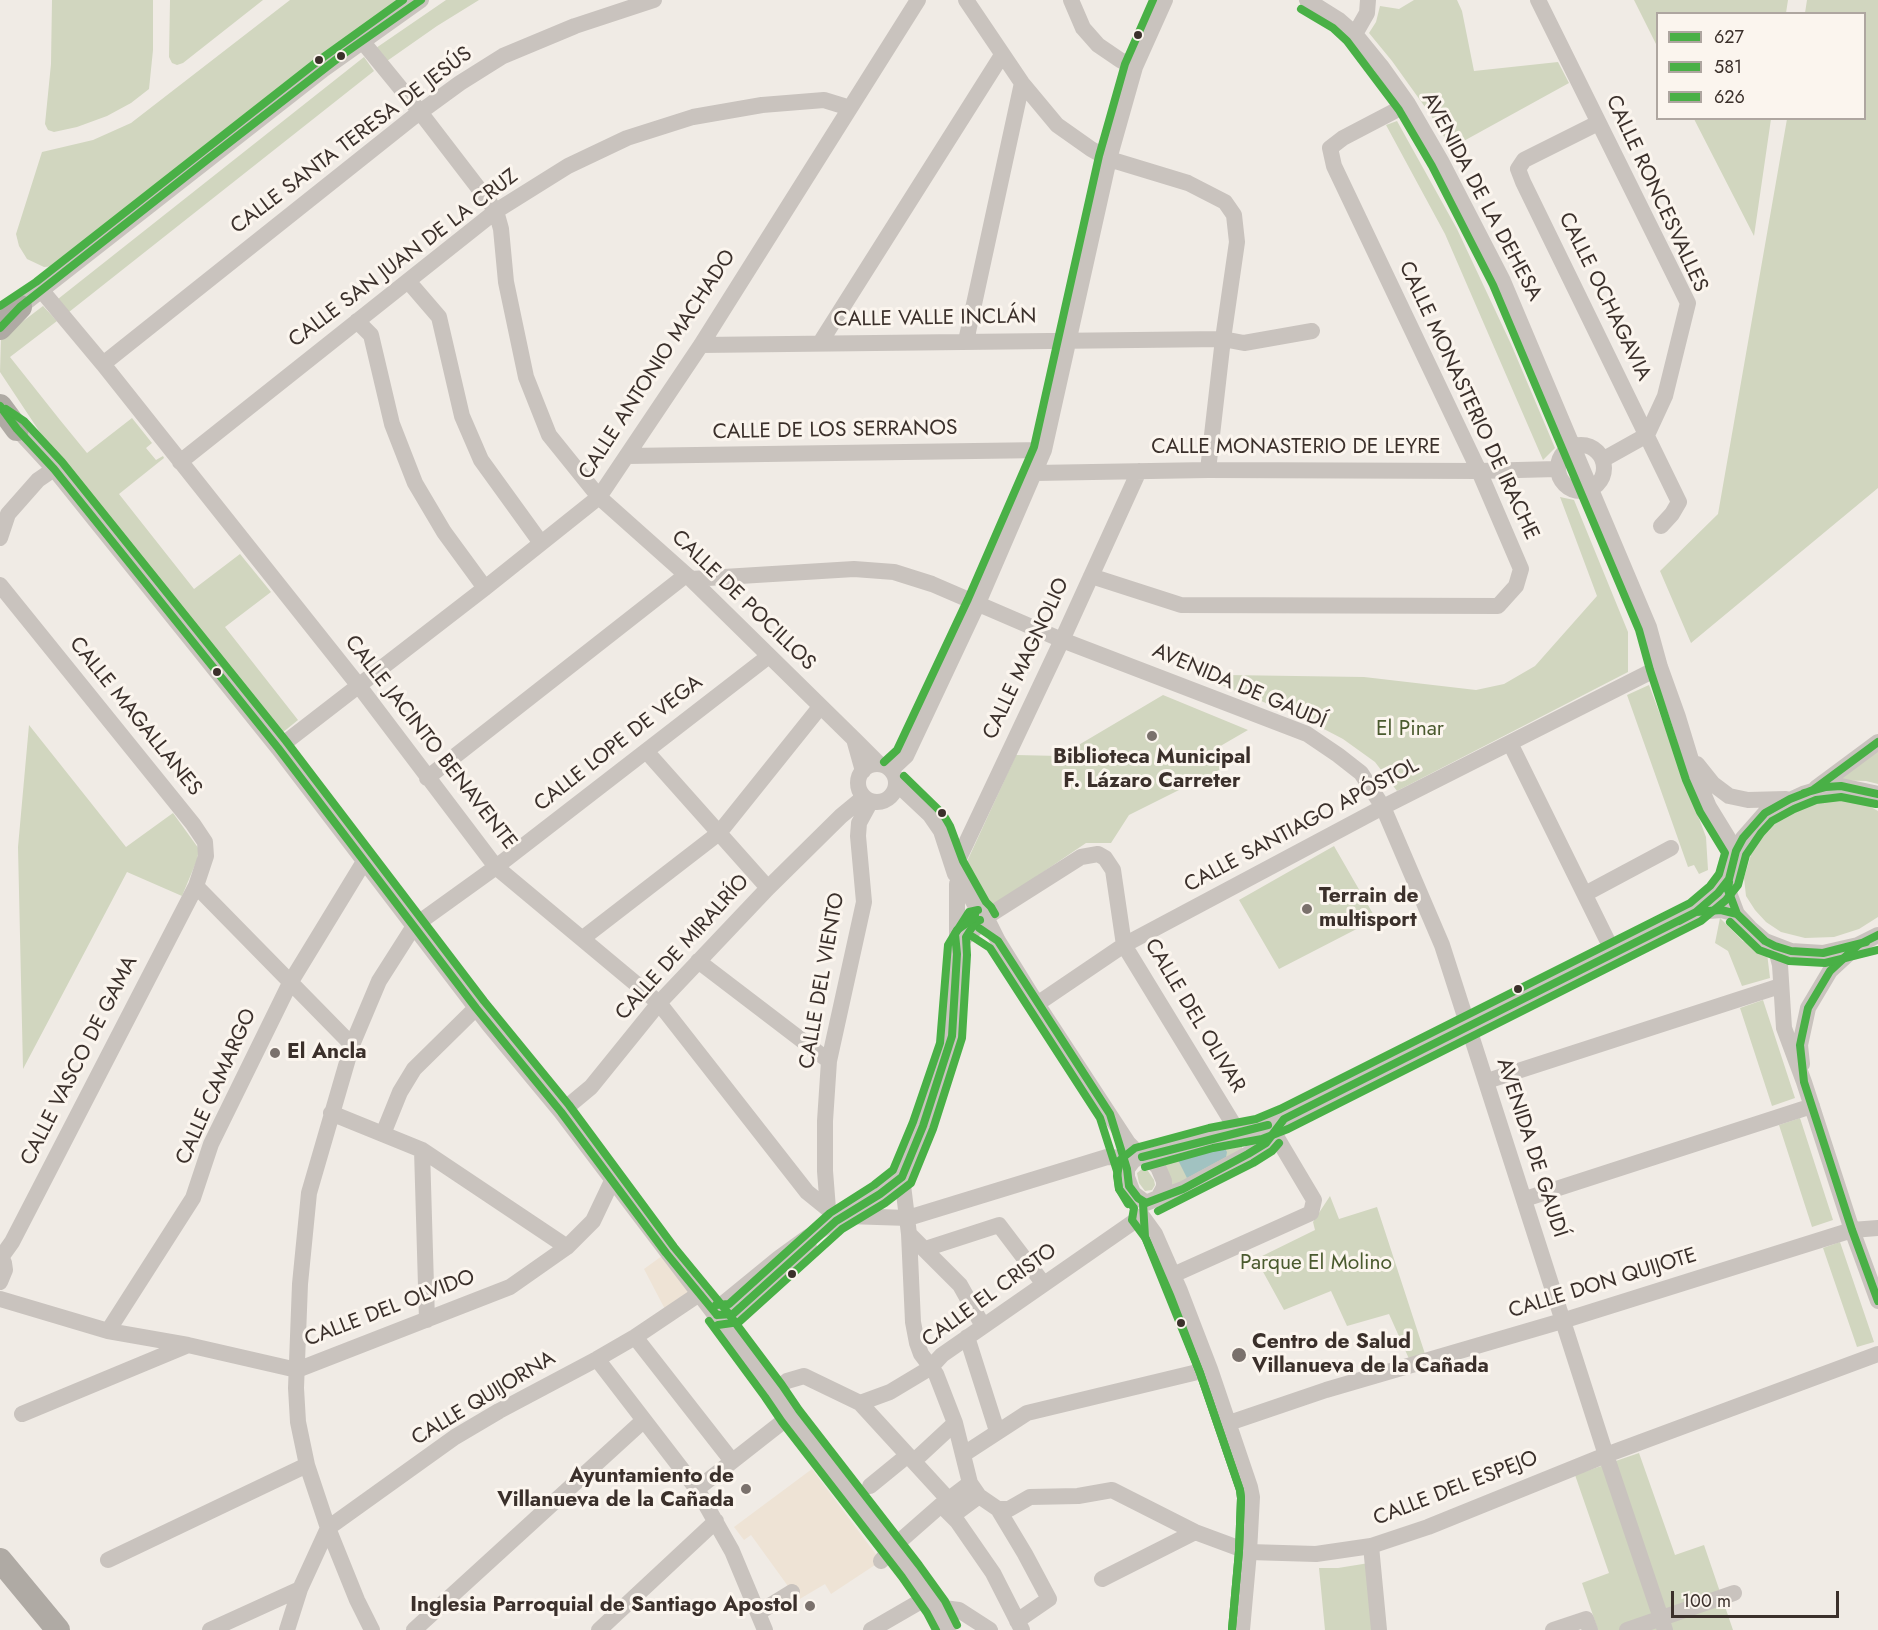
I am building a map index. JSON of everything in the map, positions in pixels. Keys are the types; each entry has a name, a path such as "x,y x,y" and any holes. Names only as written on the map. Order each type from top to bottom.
{"highway":[{"path":"0,328 10,313"},
{"path":"0,406 8,423"},
{"path":"0,1560 58,1630"}],"street":[{"path":"10,313 42,291 208,159 362,41 421,0"},
{"name":"CALLE SANTA TERESA DE JESÚS","path":"103,364 420,112 460,83 503,56 575,26 654,0"},
{"name":"CALLE ANTONIO MACHADO","path":"278,748 599,497 701,345 918,0"},
{"path":"966,0 1022,83 1057,125 1109,159 1188,183 1225,202 1234,215 1237,243 1208,470"},
{"path":"1071,0 1083,28 1098,45 1135,67"},
{"path":"889,773 906,756 978,603 1044,450 1109,159 1135,67 1166,0"},
{"name":"AVENIDA DE LA DEHESA","path":"1307,0 1339,20 1355,34 1408,104 1441,161 1503,281 1649,627 1696,776 1709,807 1736,851"},
{"path":"1355,34 1366,13 1368,0"},
{"name":"CALLE RONCESVALLES","path":"1538,0 1688,303 1665,396 1647,435"},
{"path":"362,41 496,211"},
{"path":"820,343 1002,55"},
{"path":"966,341 1022,83"},
{"name":"CALLE SAN JUAN DE LA CRUZ","path":"180,462 496,211 568,166 627,138 693,117 762,105 824,100 850,108"},
{"name":"CALLE MONASTERIO DE IRACHE","path":"1091,576 1181,605 1498,606 1516,586 1521,570 1479,471 1334,166 1329,148 1343,138 1408,104"},
{"name":"CALLE OCHAGAVIA","path":"1598,123 1524,160 1518,169 1522,182 1678,502 1672,514 1661,526"},
{"name":"CALLE DE POCILLOS","path":"496,211 501,229 506,282 526,377 549,435 599,497 688,577 889,773 934,820 941,831 977,919"},
{"path":"408,281 439,317 462,416 481,460 541,543"},
{"name":"CALLE JACINTO BENAVENTE","path":"42,291 103,364 359,686 496,867 659,1003 807,1192 837,1215"},
{"path":"357,321 371,335 392,424 415,483 444,532 485,588"},
{"name":"CALLE VALLE INCLÁN","path":"701,345 1223,339 1244,343 1312,331"},
{"path":"8,423 54,470 278,748 476,1008 561,1112 717,1315 774,1391 887,1554 932,1602 948,1630"},
{"path":"1604,459 1647,435"},
{"path":"1574,445 1594,447 1604,459 1605,472 1592,490 1578,492 1562,483 1557,469 1561,455 1574,445"},
{"name":"CALLE DE LOS SERRANOS","path":"627,456 1044,450"},
{"name":"CALLE MONASTERIO DE LEYRE","path":"1035,473 1557,469"},
{"path":"0,538 8,514 38,480 54,470"},
{"name":"CALLE MAGNOLIO","path":"953,865 960,856 1062,640 1139,471"},
{"name":"AVENIDA DE GAUDÍ","path":"688,577 855,569 894,572 932,584 1062,640 1307,734 1360,773 1383,807 1442,945 1525,1199 1562,1321 1663,1624"},
{"path":"427,778 688,577"},
{"name":"CALLE MAGALLANES","path":"0,585 194,824 205,842 206,856 196,886"},
{"name":"CALLE LOPE DE VEGA","path":"414,926 496,867 769,656"},
{"name":"CALLE SANTIAGO APÓSTOL","path":"1037,1004 1124,945 1383,807 1660,667"},
{"path":"583,938 719,833 820,707"},
{"path":"854,739 863,771 859,784 868,799 883,802 892,795 889,773"},
{"path":"1813,790 1878,742"},
{"path":"1509,743 1614,954"},
{"path":"646,751 768,888"},
{"name":"AVENIDA DE LA DEHESA","path":"1689,752 1713,784 1729,796 1748,800 1790,799"},
{"path":"863,771 870,766 889,773"},
{"path":"1871,940 1823,953 1791,951 1775,946 1765,941 1737,914 1728,890 1736,851 1748,832 1766,813 1790,799 1813,790 1840,786 1878,794"},
{"name":"CALLE DE MIRALRÍO","path":"561,1112 591,1087 659,1003 768,888 841,816 868,799"},
{"name":"CALLE DEL VIENTO","path":"837,1215 825,1171 825,1121 829,1061 864,902 858,836 859,824 868,799"},
{"path":"841,816 859,824"},
{"path":"1585,894 1671,848"},
{"name":"CALLE DEL OLIVAR","path":"977,919 988,916 1080,857 1098,854 1105,858 1113,870 1124,945 1238,1127"},
{"name":"CALLE CAMARGO","path":"108,1331 193,1198 212,1143 290,982 365,860"},
{"name":"CALLE DE POCILLOS","path":"953,865 957,884 977,919"},
{"name":"CALLE EL CRISTO","path":"1144,1157 1211,1138 1238,1127 1279,1125 1468,1026 1696,912 1718,893 1729,879"},
{"path":"774,1391 787,1381 804,1376 860,1403 911,1458 947,1507 993,1573 1019,1625 1049,1599 1026,1554 998,1509 974,1489 955,1423 936,1374 921,1354 913,1322 909,1226 902,1177 923,1126 950,1045 957,954 957,884"},
{"path":"196,886 352,1045"},
{"name":"CALLE VASCO DE GAMA","path":"1,1255 18,1232 196,886"},
{"name":"CALLE EL CRISTO","path":"1696,912 1721,910 1737,914"},
{"path":"956,934 960,925 977,919"},
{"path":"977,919 998,941 1128,1143 1158,1167 1164,1180 1164,1187 1150,1205"},
{"path":"957,954 962,940 977,919"},
{"path":"372,1630 357,1600 328,1528 307,1465 298,1422 296,1388 300,1284 309,1193 352,1045 379,981 414,926"},
{"path":"1804,1082 1800,1045 1808,1008 1830,971 1871,940"},
{"path":"1775,946 1780,964 1784,1028 1878,1301"},
{"path":"698,961 829,1061"},
{"path":"1487,1081 1780,986"},
{"path":"383,1134 400,1092 414,1069 476,1008"},
{"path":"1525,1199 1812,1106"},
{"path":"331,1113 422,1150 567,1247"},
{"path":"1110,1114 1129,1186 1133,1193 1150,1205 1155,1234 1210,1369 1252,1497 1242,1630"},
{"path":"1173,1275 1311,1213 1314,1200 1279,1125"},
{"name":"CALLE EL CRISTO","path":"860,1403 890,1392 930,1368 942,1355 1150,1205 1266,1143 1279,1125"},
{"path":"1238,1127 1250,1144 1248,1154"},
{"path":"422,1150 427,1320"},
{"path":"837,1215 909,1226 1107,1157 1125,1164 1144,1157"},
{"path":"807,1192 825,1171"},
{"path":"717,1315 724,1303 808,1236 837,1215 902,1177"},
{"name":"CALLE DEL OLVIDO","path":"0,1299 108,1331 188,1345 297,1370 510,1287 567,1247 594,1221 612,1181"},
{"path":"925,1249 999,1225 1043,1283"},
{"path":"909,1226 925,1249 960,1285 983,1326"},
{"name":"CALLE DON QUIJOTE","path":"1229,1423 1326,1390 1562,1321 1852,1230 1878,1228"},
{"path":"0,1282 5,1270 1,1255"},
{"name":"CALLE QUIJORNA","path":"287,1630 300,1589 328,1528 455,1437 635,1337 699,1294"},
{"path":"635,1337 732,1461"},
{"path":"967,1337 997,1431"},
{"path":"22,1414 188,1345"},
{"name":"CALLE DEL ESPEJO","path":"998,1509 1010,1509 1030,1497 1077,1496 1112,1490 1195,1532 1249,1552 1316,1554 1371,1546 1428,1527 1606,1455 1878,1354"},
{"path":"597,1359 696,1489 716,1521 738,1545 760,1624 792,1592"},
{"path":"963,1454 1027,1413 1210,1369"},
{"path":"696,1489 790,1416"},
{"path":"414,1630 644,1420"},
{"path":"870,1486 911,1458 955,1423"},
{"path":"108,1560 307,1465"},
{"path":"887,1554 974,1489"},
{"path":"599,1630 716,1521"},
{"path":"1102,1579 1195,1532"},
{"path":"1371,1546 1379,1630"},
{"path":"312,1563 342,1564"},
{"path":"210,1630 300,1589"},
{"path":"1626,1630 1663,1624 1734,1593"},
{"path":"871,1630 932,1602 959,1610 990,1630"},
{"path":"1553,1630 1586,1619 1590,1630"}],"green space":[{"path":"52,0 153,0 153,50 149,89 131,103 107,116 77,127 54,132 48,130 45,124 51,64"},
{"path":"170,0 263,0 183,63 177,65 172,63 169,57"},
{"path":"290,0 402,0 69,260 56,266 44,267 27,259 19,246 16,234 42,152 93,140 131,123"},
{"path":"446,0 479,0 387,61 376,48"},
{"path":"1414,0 1457,0 1462,11 1474,71 1558,62 1569,83 1451,148 1430,114 1369,33 1376,22 1380,6 1399,9"},
{"path":"1634,0 1788,0 1786,12 1656,12 1656,44"},
{"path":"1807,0 1878,0 1878,488 1691,643 1660,571 1718,514 1787,120 1866,120 1866,12 1805,12"},
{"path":"364,57 374,71 69,312 58,299"},
{"path":"1695,120 1771,120 1754,236"},
{"path":"1397,121 1457,229 1511,344 1555,448 1543,460 1445,234 1386,125"},
{"path":"43,306 57,321 10,357 87,453 132,418 152,443 146,448 156,460 163,456 164,458 119,494 194,589 240,554 271,592 225,627 298,720 282,733 279,733 55,455 0,372 1,338"},
{"name":"El Pinar","path":"1560,497 1574,500 1628,632 1628,672 1397,791 1375,762 1343,739 1301,717 1206,679 1227,675 1364,677 1476,690 1504,684 1535,666 1597,596"},
{"path":"1649,685 1706,837 1708,870 1699,874 1694,865 1688,867 1627,695"},
{"path":"1163,695 1248,730 1217,748 1223,768 1129,815 1111,843 1086,843 990,908 964,868 1016,755 1060,756"},
{"path":"29,725 126,847 173,813 199,849 197,860 182,896 127,872 23,1069 18,847"},
{"path":"1878,751 1878,784 1866,781 1829,780"},
{"path":"1837,799 1869,806 1878,811 1878,917 1859,929 1834,937 1805,938 1781,932 1766,922 1746,896 1744,878 1752,851 1769,828 1785,817 1808,805"},
{"name":"Terrain de multisport","path":"1334,846 1376,919 1279,969 1239,900"},
{"path":"1720,918 1743,941 1767,953 1770,978 1742,986 1728,951 1715,943"},
{"path":"1763,1000 1795,1098 1772,1106 1740,1008"},
{"path":"1800,1118 1833,1220 1812,1227 1779,1125"},
{"path":"1235,1138 1242,1144 1242,1151 1169,1189 1158,1159"},
{"path":"1142,1169 1148,1171 1154,1180 1155,1185 1152,1190 1145,1191 1139,1183 1137,1173"},
{"name":"Parque El Molino","path":"1330,1196 1339,1219 1377,1207 1426,1357 1410,1361 1389,1314 1347,1326 1331,1291 1284,1310 1256,1259 1315,1230 1313,1222"},
{"path":"1840,1242 1874,1342 1857,1347 1823,1248"},
{"path":"1639,1453 1675,1555 1704,1545 1733,1630 1598,1630 1582,1583 1609,1573 1575,1475"},
{"path":"1369,1563 1375,1630 1325,1630 1319,1568 1338,1568"}],"shaded area":[{"path":"666,1253 699,1294 668,1315 644,1269"},
{"path":"812,1469 881,1561 831,1594 825,1584 798,1600 751,1535 744,1540 734,1527"}],"water":[{"path":"1216,1145 1224,1147 1227,1152 1226,1157 1187,1178 1176,1156"}],"transit line":[{"name":"626","path":"0,306 36,282 318,61 403,0"},
{"name":"627","path":"0,328 20,307 208,159 342,55 421,0"},
{"name":"626","path":"884,762 897,750 968,599 1034,447 1099,156 1125,64 1153,0"},
{"name":"626","path":"1232,1629 1239,1551 1240,1490 1200,1373 1170,1295 1146,1239 1132,1220 1134,1208 1119,1189 1117,1176 1120,1160 1135,1148 1209,1128 1256,1119 1280,1109 1690,903 1710,886 1719,874 1725,853 1700,812 1686,780 1639,630 1493,285 1432,166 1399,110 1347,41 1333,28 1301,9"},
{"name":"627","path":"0,406 17,429 54,469 278,748 476,1008 561,1112 666,1253 717,1315"},
{"name":"626","path":"6,409 24,421 62,462 286,741 484,1001 569,1105 674,1247 725,1309 799,1410 919,1565 945,1601 957,1625"},
{"name":"627","path":"1679,921 1696,912 1718,893 1729,879 1736,851 1743,838 1765,813 1790,799 1813,790 1878,742"},
{"name":"626","path":"904,776 943,814 963,861 995,914"},
{"name":"627","path":"1804,793 1826,787 1841,786 1878,794"},
{"name":"581","path":"1145,1167 1213,1148 1262,1139 1288,1129 1701,921 1726,900 1738,885 1746,855 1761,833 1772,821 1794,809 1816,800 1841,797 1876,804"},
{"name":"627","path":"1729,882 1728,890 1737,914 1765,941 1775,946 1791,951 1823,953 1866,942"},
{"name":"627","path":"717,1315 733,1314 836,1221 880,1194 902,1177 923,1126 952,1036 957,954 955,934 969,912 978,910"},
{"name":"627","path":"979,928 998,941 1110,1114 1127,1169 1129,1186 1138,1198 1146,1203 1183,1189 1248,1154 1266,1143 1284,1119 1696,912 1721,910 1737,914"},
{"name":"626","path":"716,1305 729,1304 830,1213 893,1170 913,1122 940,1043 948,945 957,930 975,915"},
{"name":"581","path":"718,1325 739,1322 842,1229 885,1203 911,1183 933,1129 962,1038 966,937 976,921 980,920"},
{"name":"581","path":"1730,922 1759,950 1789,961 1825,963 1878,950"},
{"name":"627","path":"1878,935 1858,945 1830,971 1808,1008 1800,1045 1804,1082 1852,1230 1878,1301"},
{"name":"581","path":"973,937 990,948 1100,1118 1117,1171 1119,1189 1128,1204"},
{"name":"627","path":"1142,1157 1268,1125"},
{"name":"581","path":"1158,1211 1253,1163 1272,1151 1279,1143"},
{"name":"581","path":"1143,1203 1145,1237 1200,1373 1240,1490 1239,1551 1232,1629"},
{"name":"581","path":"709,1321 782,1422 902,1577 936,1630"}],"place":[{"name":"Biblioteca Municipal F. Lázaro Carreter","path":"1152,736"},
{"name":"Terrain de multisport","path":"1307,909"},
{"name":"El Ancla","path":"275,1053"},
{"name":"Centro de Salud Villanueva de la Cañada","path":"1239,1355"},
{"name":"Ayuntamiento de Villanueva de la Cañada","path":"746,1489"},
{"name":"Inglesia Parroquial de Santiago Apostol","path":"810,1606"}]}
